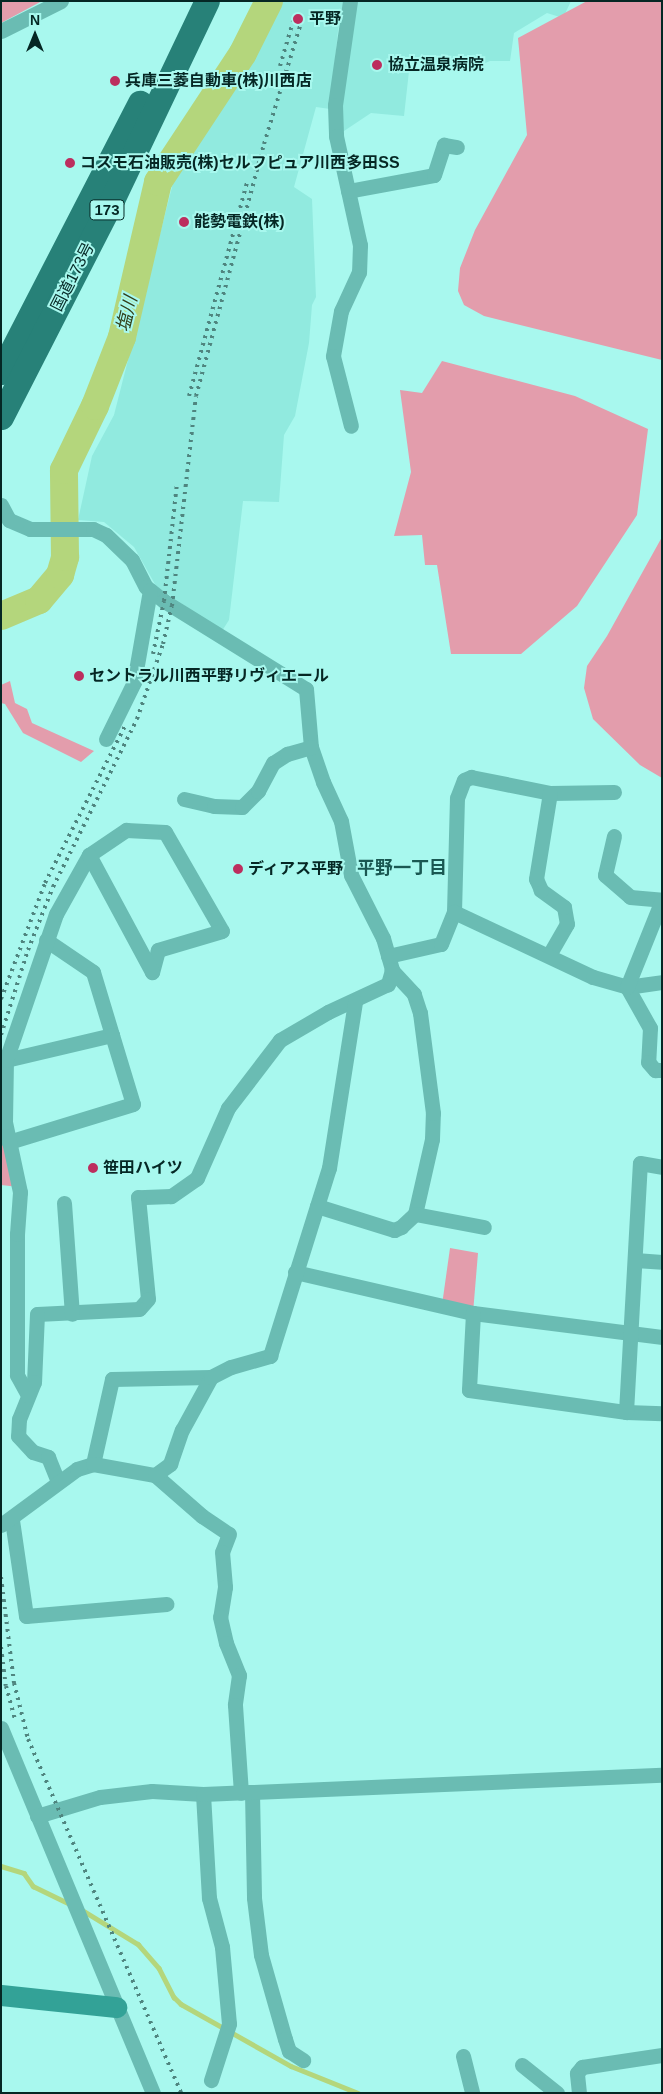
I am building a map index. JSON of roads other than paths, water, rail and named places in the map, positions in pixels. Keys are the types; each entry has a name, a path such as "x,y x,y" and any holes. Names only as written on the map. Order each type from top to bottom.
{"highway":[{"name":"国道173号","path":"1,372 192,1"},
{"name":"国道173号","path":"1,417 110,204 207,1"}],"main road":[{"path":"1,1995 116,2008"}],"street":[{"path":"1,31 61,1"},
{"path":"350,1 335,105 336,136 360,244 359,272 341,311 333,356 351,426"},
{"path":"348,191 434,175 444,145 457,147"},
{"path":"1,505 9,520 30,529 93,529 106,535 132,560 150,590 191,620 306,689 311,747 323,782 341,821 351,875 383,938 390,963 388,984 354,1002 328,1012 280,1040 228,1108 197,1178 171,1196 138,1197 148,1299 139,1309 72,1314 37,1314 34,1382 20,1419 18,1436 32,1452 48,1457 58,1482"},
{"path":"106,739 134,682 150,590"},
{"path":"184,799 214,806 242,807 258,791 273,763 287,754 311,747"},
{"path":"390,963 441,944 454,912 456,798 464,780 471,777 550,793 614,792"},
{"path":"549,955 566,924 564,907 541,890 536,879 550,793"},
{"path":"28,1395 17,1374 17,1234 20,1192 4,1122 6,1060 56,914 89,855 126,830 165,832 222,931 158,950 152,972 89,855"},
{"path":"614,836 605,875 630,897 662,900 626,987"},
{"path":"454,912 532,950 549,955 592,977 626,987 662,982"},
{"path":"9,1142 133,1104 93,972 46,940"},
{"path":"317,1206 394,1230 402,1227 415,1214 432,1139 433,1113 420,1013 414,994 390,963"},
{"path":"626,987 650,1028 648,1062 655,1070 662,1070"},
{"path":"93,1464 112,1380 210,1377 231,1366 270,1356 329,1168 354,1002"},
{"path":"6,1060 112,1034"},
{"path":"626,1412 640,1162 662,1167"},
{"path":"64,1203 72,1314"},
{"path":"415,1214 484,1227"},
{"path":"635,1260 662,1262"},
{"path":"295,1272 473,1313 662,1337"},
{"path":"473,1313 469,1390 626,1412 662,1413"},
{"path":"156,1475 170,1464 182,1430 210,1377"},
{"path":"166,1604 26,1616 7,1522 77,1469 93,1464 156,1475 202,1516 229,1534 222,1552 225,1587 220,1617 226,1643 239,1676 235,1705 246,1792 254,1898 261,1955 287,2045 303,2060"},
{"path":"1,1728 153,2093"},
{"path":"37,1816 100,1797 152,1790 203,1794 662,1775"},
{"path":"203,1794 208,1898 222,1947 229,2024 218,2073"},
{"path":"579,2093 577,2073 582,2067 662,2055"},
{"path":"463,2056 472,2093"},
{"path":"522,2065 557,2093"}],"waterway":[{"name":"塩川","path":"1,616 39,600 60,575 65,557 64,470 95,406 122,337 158,182 243,53 269,1"},
{"path":"1,1866 24,1873 33,1886 68,1903"},
{"path":"82,1910 138,1944 159,1968 174,1997 181,2004 291,2066 358,2093"}],"railway":[{"path":"280,66 294,18"},
{"path":"1,1035 28,950 53,887 137,719 163,644 172,606 196,396 264,144 302,20"},
{"path":"189,396 247,182"},
{"path":"153,654 164,601 177,483"},
{"path":"1,999 45,883 125,726"},
{"path":"1,1577 14,1683 28,1739 181,2093"},
{"path":"1,1647 6,1686 15,1720"}],"place":[{"name":"平野","path":"298,19"},
{"name":"協立温泉病院","path":"377,65"},
{"name":"兵庫三菱自動車(株)川西店","path":"115,81"},
{"name":"コスモ石油販売(株)セルフピュア川西多田SS","path":"70,163"},
{"name":"能勢電鉄(株)","path":"184,222"},
{"name":"セントラル川西平野リヴィエール","path":"79,676"},
{"name":"ディアス平野","path":"238,869"},
{"name":"笹田ハイツ","path":"93,1168"}],"district":[{"name":"平野一丁目","path":"402,868"}]}
